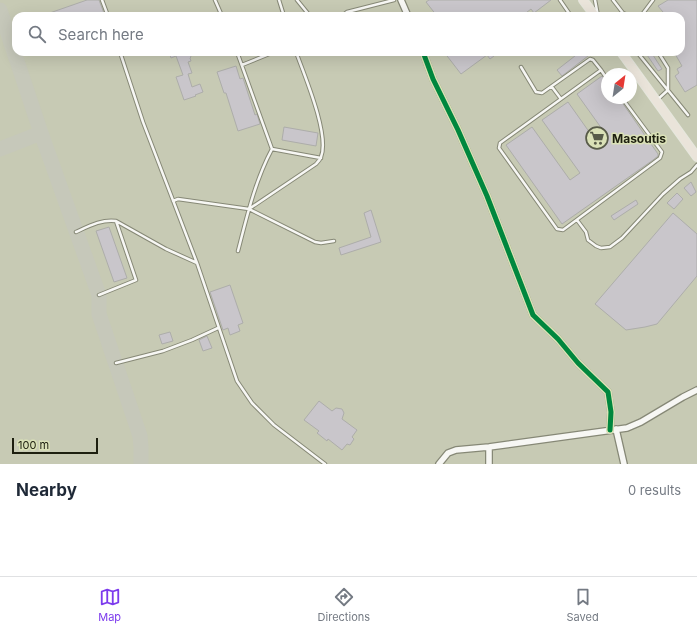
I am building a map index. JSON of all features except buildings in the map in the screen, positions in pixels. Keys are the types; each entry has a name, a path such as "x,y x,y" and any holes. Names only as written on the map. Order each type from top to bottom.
{"main road":[{"path":"583,0 592,12"},
{"path":"624,56 697,157"}],"street":[{"path":"402,0 406,12"},
{"path":"425,56 433,78 487,196 533,315 558,339 578,363 608,392 613,430 624,464"},
{"path":"439,464 448,453 456,450 489,447 627,428 641,422 697,390"},
{"path":"489,447 489,464"}],"lane":[{"path":"102,0 106,12"},
{"path":"216,0 220,12"},
{"path":"279,0 283,12"},
{"path":"297,0 307,12"},
{"path":"347,12 394,0"},
{"path":"560,0 568,12"},
{"path":"595,0 597,12"},
{"path":"613,0 622,12"},
{"path":"644,12 653,0"},
{"path":"121,56 143,122 197,264 237,381 252,403 274,425 325,464"},
{"path":"238,251 253,192 264,164 272,149 239,56"},
{"path":"242,65 264,56"},
{"path":"249,209 316,164 321,158 323,147 314,99 298,56"},
{"path":"640,56 688,115"},
{"path":"660,56 668,68 668,90"},
{"path":"521,67 536,92 542,93 590,59 593,60 600,70 500,143 499,148 557,229 564,230 662,155 662,152 626,104"},
{"path":"552,87 561,99"},
{"path":"656,100 668,90"},
{"path":"272,149 321,158"},
{"path":"578,220 586,232 588,240 601,248 610,247 622,238 663,194 680,179 691,172 697,165"},
{"path":"173,201 178,199 249,209 314,242 321,243 334,240"},
{"path":"76,232 100,222 109,220 116,221 166,249 197,264"},
{"path":"99,295 136,280 116,221"},
{"path":"116,363 163,351 218,328"}],"taxiway":[{"path":"0,10 12,46"},
{"path":"15,56 41,133 99,295 99,314 140,436 141,464"},
{"path":"0,149 41,133 38,133"}],"cycle path":[{"path":"424,56 433,79 458,130 487,196 533,315 558,339 578,363 608,392 611,412 610,430"}],"place":[{"name":"Masoutis","path":"597,138"}]}
